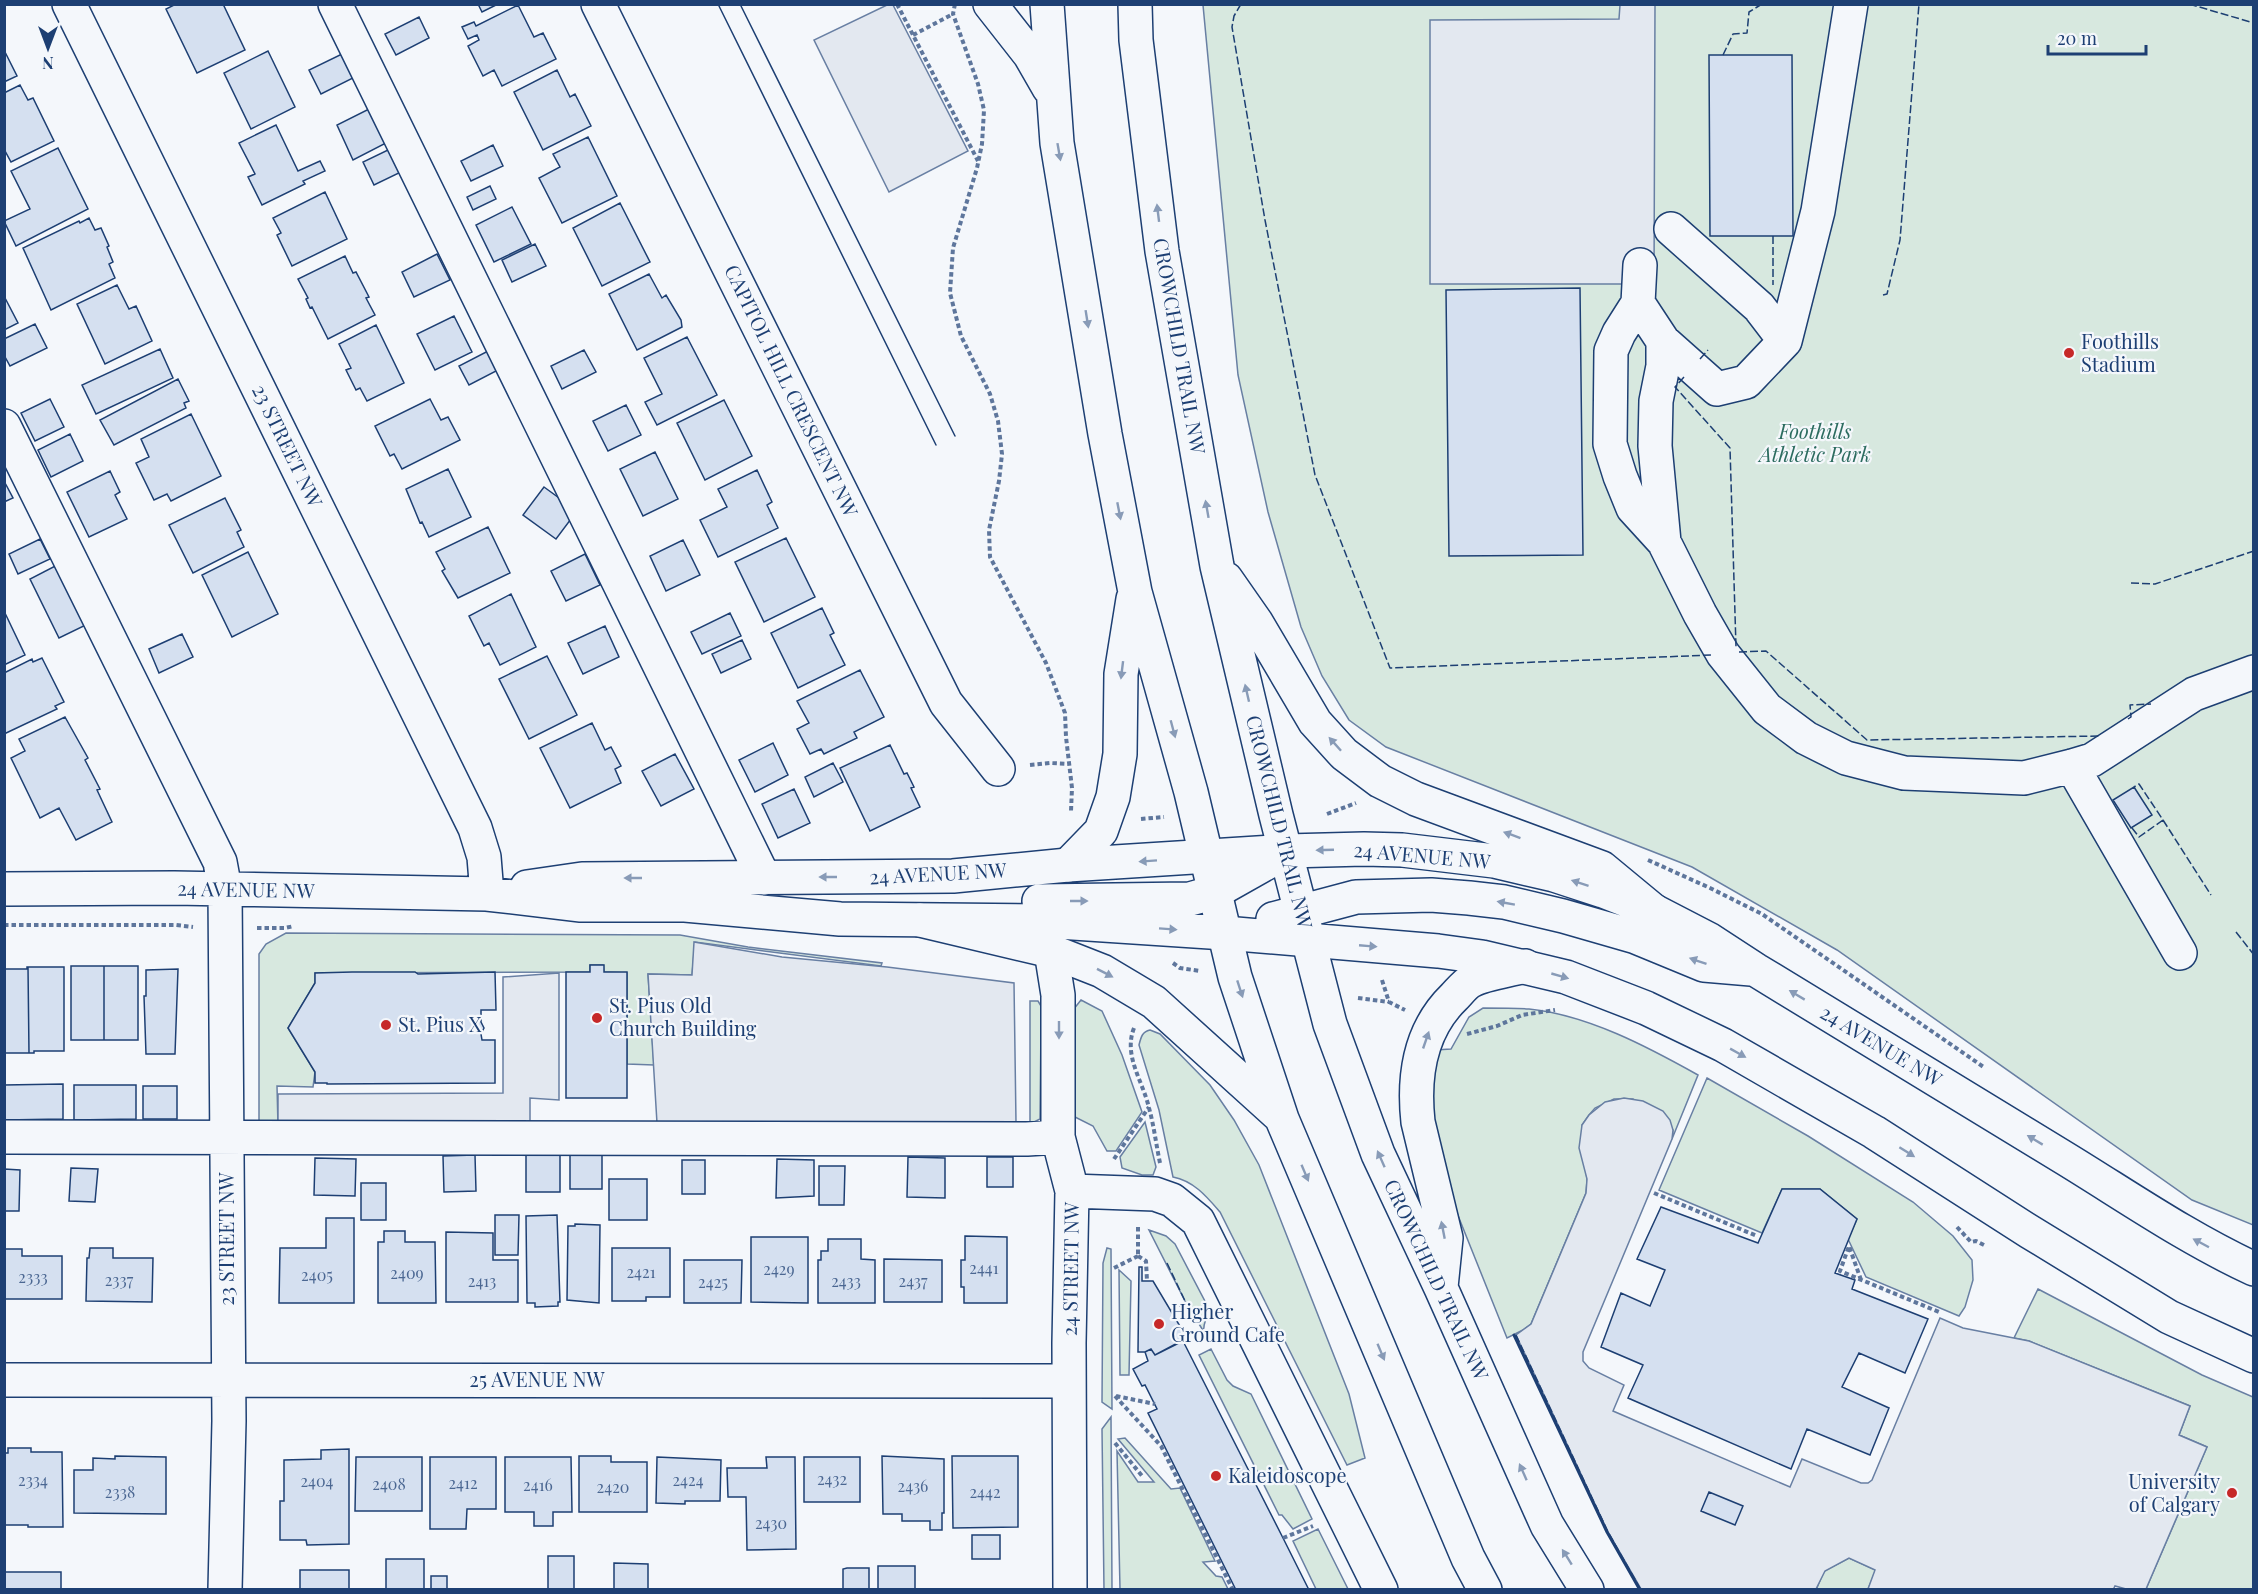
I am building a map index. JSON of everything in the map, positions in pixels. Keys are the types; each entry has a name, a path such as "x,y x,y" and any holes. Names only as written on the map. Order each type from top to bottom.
{"main road":[{"name":"23 STREET NW","path":"69,4 475,828 484,857 487,894"},
{"path":"335,4 764,878"},
{"name":"CAPITOL HILL CRESCENT NW","path":"598,4 946,703 998,769"},
{"path":"990,4 1030,55 1052,94"},
{"path":"1047,4 1057,143 1104,434 1135,592 1191,792 1235,977 1282,1119 1468,1558 1485,1590"},
{"name":"CROWCHILD TRAIL NW","path":"1135,4 1136,40 1162,251 1217,566 1276,815 1330,1024 1378,1154 1547,1525 1587,1590"},
{"path":"1136,40 1144,4"},
{"path":"1638,303 1663,341 1717,389 1746,382 1785,341 1818,211 1851,4"},
{"path":"1671,229 1759,307 1785,341"},
{"path":"1640,265 1638,303 1619,333 1611,351 1610,444 1620,476 1633,508 1664,542 1723,654 1767,709 1806,738 1846,758 1904,773 2024,778 2092,760 2194,694 2253,672"},
{"path":"1663,341 1663,366 1656,401 1655,446 1664,542"},
{"name":"23 STREET NW","path":"4,426 220,862 225,889 228,1380 225,1590"},
{"path":"1217,566 1256,622 1315,722 1344,754 1380,781 1416,799 1602,868 1654,911"},
{"path":"1068,865 1101,831 1113,797 1120,754 1121,674 1135,592"},
{"path":"2072,766 2180,952"},
{"name":"24 AVENUE NW","path":"487,894 582,879 953,876 1068,865 1287,851 1402,850 1494,861 1554,875 1654,911 1710,940 2184,1233 2253,1269"},
{"path":"684,905 840,901 1190,899 1215,892 1287,851"},
{"name":"24 AVENUE NW","path":"4,889 225,889 487,894 581,905 684,905 840,919 1043,921 1224,933"},
{"path":"1306,925 1356,897 1431,895 1504,902 1636,937 1704,964 1756,970"},
{"path":"920,920 1051,951 1102,971 1154,1002 1282,1119"},
{"path":"1224,933 1306,925 1525,966 1566,977 1646,1008 1723,1045 1874,1132 2039,1238 2160,1312 2253,1356"},
{"name":"24 STREET NW","path":"1051,951 1058,1006 1058,1137 1072,1191 1069,1381 1070,1590"},
{"path":"1441,1288 1446,1238 1418,1122 1416,1102 1416,1077 1424,1046 1432,1023 1446,1005 1471,981 1525,966"},
{"path":"4,1137 1016,1139 1058,1137"},
{"path":"1072,1191 1155,1194 1172,1200 1198,1221 1381,1590"},
{"name":"25 AVENUE NW","path":"4,1380 1069,1381"}],"path":[{"path":"897,4 978,162"},
{"path":"955,4 953,14 978,84 984,110 982,144 978,162 953,248 950,293 960,336 990,394 998,421 1002,454 989,530 990,557 1046,663 1065,712 1072,788 1071,812 1065,820"},
{"path":"913,35 953,14"},
{"path":"998,769 1050,763 1068,764"},
{"path":"1322,814 1330,814 1360,801"},
{"path":"4,925 176,925 196,928"},
{"path":"1176,973 1180,968 1235,977"},
{"path":"1380,973 1389,1002"},
{"path":"1322,992 1389,1002 1410,1012"},
{"path":"1460,1033 1468,1034 1497,1026 1522,1015 1557,1010"},
{"path":"1134,1027 1130,1039 1130,1052 1149,1107 1162,1176 1172,1200"},
{"path":"1114,1160 1149,1107"},
{"path":"1654,1193 1757,1236"},
{"path":"1138,1226 1138,1256"},
{"path":"1956,1226 1971,1242 1976,1241"},
{"path":"1861,1280 1849,1246 1840,1272 1939,1312"},
{"path":"1114,1268 1138,1256"},
{"path":"1138,1256 1146,1261 1147,1281"},
{"path":"1155,1404 1115,1396 1161,1446 1233,1590"},
{"path":"1115,1443 1143,1477"},
{"path":"1283,1538 1319,1523"}],"green space":[{"name":"Foothills Athletic Park","path":"1203,5 2253,5 2253,1225 2192,1200 1837,950 1692,867 1386,747 1349,720 1322,676 1301,627 1268,512 1238,375"},
{"path":"286,933 680,935 748,947 882,963 881,966 695,942 692,975 648,974 654,1065 627,1064 627,973 604,972 603,965 590,965 590,972 315,973 315,983 288,1028 315,1072 313,1087 277,1086 278,1126 259,1126 259,954 266,944"},
{"path":"1081,1000 1102,1011 1122,1055 1142,1112 1116,1151 1107,1151 1093,1126 1075,1117 1073,1010"},
{"path":"1030,1001 1038,1001 1044,1011 1041,1024 1040,1119 1030,1124"},
{"path":"1483,1008 1529,1009 1573,1018 1638,1043 1698,1075 1672,1139 1673,1130 1633,1099 1614,1099 1595,1108 1589,1115 1582,1125 1586,1193 1531,1324 1507,1338 1431,1148 1427,1119 1435,1050 1451,1049 1469,1017"},
{"path":"1150,1030 1160,1034 1210,1085 1234,1120 1259,1165 1349,1394 1365,1458 1347,1465 1220,1212 1194,1186 1173,1177 1159,1110 1139,1045 1142,1035"},
{"path":"1707,1078 1808,1136 1913,1202 1953,1236 1972,1260 1973,1280 1965,1307 1959,1316 1866,1277 1848,1239 1857,1219 1820,1189 1782,1189 1762,1233 1659,1190"},
{"path":"1145,1122 1156,1167 1153,1175 1142,1175 1122,1168 1120,1157"},
{"path":"1149,1230 1166,1236 1175,1244 1208,1307 1204,1332 1186,1303"},
{"path":"1107,1248 1111,1249 1112,1409 1102,1402 1103,1263"},
{"path":"1119,1270 1131,1281 1129,1375 1120,1375"},
{"path":"2038,1289 2202,1375 2253,1397 2253,1589 2146,1589 2207,1447 2179,1435 2190,1406 2029,1341 2014,1338"},
{"path":"1211,1349 1227,1380 1233,1386 1251,1394 1312,1519 1293,1529 1282,1515 1279,1515 1199,1355"},
{"path":"1111,1417 1112,1589 1104,1590 1102,1429"},
{"path":"1125,1438 1171,1489 1180,1488 1215,1561 1203,1562 1216,1576 1222,1577 1228,1589 1120,1589 1117,1451 1138,1482 1154,1482 1118,1439"},
{"path":"1318,1529 1348,1589 1316,1589 1293,1541"},
{"path":"1849,1558 1876,1570 1868,1589 1816,1590 1824,1571"}],"shaded area":[{"path":"887,5 893,5 968,151 889,192 814,40"},
{"path":"1620,5 1655,5 1654,284 1430,284 1430,20 1619,19"},
{"path":"694,942 782,957 1014,983 1016,1122 657,1123 648,974 692,975"},
{"path":"559,973 559,1100 530,1098 530,1124 278,1126 278,1094 503,1093 503,977"},
{"path":"1624,1098 1643,1101 1663,1111 1670,1120 1673,1130 1672,1139 1583,1352 1583,1361 1589,1368 1624,1385 1613,1411 1790,1487 1802,1459 1861,1483 1868,1483 1872,1480 1940,1318 1963,1328 2029,1341 2190,1406 2179,1435 2207,1447 2146,1589 2126,1589 2115,1586 2113,1590 1868,1589 1875,1570 1849,1558 1825,1571 1816,1589 1641,1589 1608,1532 1516,1335 1531,1324 1586,1193 1587,1179 1579,1148 1582,1125 1589,1115 1605,1102"}],"building":[{"path":"176,4 223,4 245,50 197,73 166,9"},
{"path":"478,4 498,4 482,12"},
{"path":"518,5 534,37 543,33 556,59 502,86 494,70 483,76 468,46 479,40 477,35 468,39 462,27 474,22 476,26"},
{"path":"419,17 429,38 396,55 385,34"},
{"path":"4,50 17,76 4,82"},
{"path":"268,51 295,107 251,129 224,73"},
{"path":"344,53 355,77 321,94 309,70"},
{"path":"1709,55 1792,55 1793,236 1710,236"},
{"path":"557,70 570,97 575,94 591,126 543,150 514,92"},
{"path":"20,85 28,100 33,98 54,141 11,162 4,149 4,93"},
{"path":"371,108 388,142 353,160 337,125"},
{"path":"276,125 298,171 320,161 325,171 303,181 305,184 262,205 248,177 255,174 239,143"},
{"path":"588,137 617,196 562,223 539,178 560,167 553,154"},
{"path":"493,145 503,166 471,181 461,161"},
{"path":"58,148 88,209 16,246 4,221 30,209 11,171"},
{"path":"390,149 401,172 374,185 363,162"},
{"path":"490,186 496,199 473,210 467,197"},
{"path":"325,192 347,239 292,266 277,235 281,233 273,218"},
{"path":"620,203 650,262 602,286 573,228"},
{"path":"512,207 531,244 494,262 476,225"},
{"path":"89,218 95,230 101,228 109,246 107,247 113,262 109,264 115,278 51,310 23,248"},
{"path":"535,244 546,266 512,282 502,260"},
{"path":"437,254 450,280 414,297 402,272"},
{"path":"345,256 369,297 366,298 375,315 328,339 312,307 310,308 306,299 308,298 298,279"},
{"path":"649,274 662,298 666,295 681,320 682,327 637,350 609,294"},
{"path":"117,285 129,309 136,306 152,341 105,364 77,304"},
{"path":"1580,288 1583,555 1449,556 1446,290"},
{"path":"4,296 18,323 4,330"},
{"path":"454,316 472,352 435,370 417,334"},
{"path":"35,324 47,348 10,366 4,355 4,339"},
{"path":"376,325 404,383 367,401 360,388 356,390 346,370 351,368 339,344"},
{"path":"687,337 717,395 657,425 645,402 662,394 644,358"},
{"path":"160,349 173,378 96,414 82,385"},
{"path":"490,350 500,369 469,385 459,366"},
{"path":"584,350 596,372 562,389 551,366"},
{"path":"178,379 189,401 184,403 186,408 114,445 100,420"},
{"path":"50,399 64,427 35,441 21,413"},
{"path":"430,399 441,420 448,417 460,440 402,469 394,454 390,456 375,426"},
{"path":"724,400 752,456 705,480 677,423"},
{"path":"626,405 641,435 608,451 593,421"},
{"path":"191,414 221,476 171,501 167,494 154,500 136,463 149,457 141,439"},
{"path":"70,434 83,461 51,477 38,450"},
{"path":"655,452 678,499 643,516 620,469"},
{"path":"448,469 471,517 429,537 422,522 420,523 406,489"},
{"path":"757,470 772,502 767,505 778,528 718,557 700,520 727,507 718,489"},
{"path":"110,471 120,492 115,495 127,519 89,537 67,492"},
{"path":"4,481 13,498 4,502"},
{"path":"544,487 577,511 556,539 523,515"},
{"path":"225,498 241,530 237,532 244,547 193,573 169,525"},
{"path":"488,527 510,573 458,598 442,571 445,569 436,552"},
{"path":"786,538 815,597 764,622 735,562"},
{"path":"40,539 50,559 18,574 9,554"},
{"path":"683,540 700,575 666,591 650,556"},
{"path":"248,552 278,614 232,637 202,575"},
{"path":"585,554 600,585 566,601 551,571"},
{"path":"61,563 90,623 59,638 30,579"},
{"path":"511,594 536,647 500,665 489,643 484,646 469,616"},
{"path":"822,608 834,633 830,635 845,665 798,688 771,633"},
{"path":"4,611 25,655 4,665"},
{"path":"730,613 741,636 702,654 691,632"},
{"path":"605,626 619,657 583,674 568,643"},
{"path":"182,634 193,657 159,673 149,649"},
{"path":"742,640 751,659 721,673 712,654"},
{"path":"547,656 577,715 529,739 499,679"},
{"path":"42,658 64,702 55,706 57,709 4,734 4,673 32,659 33,662"},
{"path":"860,670 884,717 854,732 857,738 824,754 821,749 810,754 797,729 809,723 797,701"},
{"path":"65,717 88,758 85,760 100,789 97,790 112,822 76,840 59,808 40,818 11,758 25,751 19,739"},
{"path":"592,723 605,750 611,747 621,766 615,769 621,783 570,808 540,748"},
{"path":"773,743 788,775 755,792 739,760"},
{"path":"890,745 904,774 907,773 914,787 911,788 920,807 870,831 840,768"},
{"path":"675,754 694,789 661,806 642,771"},
{"path":"833,763 843,782 814,797 805,777"},
{"path":"2134,787 2152,815 2131,828 2113,800"},
{"path":"794,789 810,823 778,838 762,804"},
{"name":"St. Pius Old Church Building","path":"590,965 604,965 604,972 627,972 627,1098 566,1098 566,972 590,972"},
{"path":"71,966 104,966 104,1040 71,1040"},
{"path":"104,966 138,966 138,1040 104,1040"},
{"path":"27,967 29,1053 4,1053 4,969 27,969"},
{"path":"28,967 64,967 64,1051 29,1053"},
{"path":"178,969 175,1054 146,1054 144,996 146,996 146,970"},
{"name":"St. Pius X","path":"415,972 418,974 495,972 496,1010 481,1010 481,1022 484,1028 481,1034 482,1040 495,1040 495,1083 315,1083 315,1072 288,1028 315,983 315,973"},
{"path":"63,1084 63,1119 4,1120 4,1085"},
{"path":"74,1085 136,1085 136,1119 74,1120"},
{"path":"143,1086 177,1086 177,1119 143,1119"},
{"path":"526,1153 560,1153 560,1192 526,1192"},
{"path":"570,1153 602,1154 602,1189 570,1189"},
{"path":"475,1155 476,1191 444,1192 443,1156"},
{"path":"908,1157 945,1158 945,1198 907,1197"},
{"path":"987,1157 1013,1157 1013,1187 987,1187"},
{"path":"315,1158 356,1159 355,1196 314,1195"},
{"path":"777,1159 814,1160 814,1196 776,1198"},
{"path":"682,1160 705,1160 705,1194 682,1194"},
{"path":"819,1166 845,1166 844,1205 819,1205"},
{"path":"71,1168 98,1169 95,1202 69,1201"},
{"path":"4,1169 20,1170 19,1211 4,1211"},
{"path":"609,1179 647,1179 647,1220 609,1220"},
{"path":"361,1183 386,1183 386,1220 361,1220"},
{"path":"1782,1189 1820,1189 1857,1219 1835,1273 1855,1280 1852,1289 1928,1319 1905,1373 1859,1353 1842,1387 1889,1408 1870,1455 1807,1429 1791,1469 1628,1398 1643,1365 1601,1347 1621,1293 1650,1306 1665,1270 1637,1259 1661,1207 1758,1243"},
{"path":"495,1215 519,1215 518,1255 495,1255"},
{"path":"557,1215 560,1302 558,1306 535,1307 535,1303 527,1303 526,1216"},
{"path":"326,1218 354,1218 354,1303 279,1303 280,1248 326,1248"},
{"path":"575,1224 600,1225 599,1303 567,1300 568,1226 575,1226"},
{"path":"384,1231 405,1231 405,1242 435,1242 436,1303 378,1303 378,1242 384,1242"},
{"path":"446,1232 493,1233 493,1260 518,1260 518,1302 446,1302"},
{"path":"965,1236 1007,1237 1007,1303 964,1303 964,1287 961,1287 961,1260 965,1260"},
{"path":"751,1237 808,1237 808,1303 751,1302"},
{"path":"828,1239 861,1239 861,1259 875,1260 875,1303 818,1303 818,1260 821,1260 821,1251 828,1251"},
{"path":"90,1248 113,1248 113,1258 153,1258 152,1302 86,1301 87,1258 89,1258"},
{"path":"612,1248 670,1248 670,1297 646,1297 646,1301 612,1301"},
{"path":"4,1249 22,1249 22,1256 62,1256 62,1299 4,1299"},
{"path":"884,1259 942,1260 942,1302 884,1302"},
{"path":"684,1260 742,1260 741,1303 684,1303"},
{"name":"Higher Ground Cafe","path":"1139,1267 1142,1267 1142,1281 1153,1281 1187,1338 1155,1355 1151,1349 1138,1352"},
{"name":"Kaleidoscope","path":"1183,1341 1309,1590 1236,1590 1148,1413 1157,1409 1145,1385 1142,1386 1133,1369 1148,1361 1145,1352 1151,1349 1155,1355"},
{"path":"8,1448 31,1448 31,1452 62,1452 63,1527 4,1525 4,1453 8,1453"},
{"path":"349,1449 349,1544 307,1545 306,1540 280,1540 280,1501 284,1501 284,1460 321,1459 321,1450"},
{"path":"115,1456 166,1457 166,1514 74,1513 74,1470 93,1470 93,1458 115,1459"},
{"path":"579,1456 611,1456 611,1462 647,1462 647,1512 579,1512"},
{"path":"882,1456 944,1459 942,1530 930,1530 930,1521 902,1521 902,1514 883,1514"},
{"path":"952,1456 1018,1456 1018,1527 953,1528"},
{"path":"356,1457 422,1457 422,1511 355,1511"},
{"path":"430,1457 496,1457 496,1509 467,1509 466,1529 430,1529"},
{"path":"505,1457 571,1457 572,1512 553,1512 553,1526 534,1526 534,1512 505,1512"},
{"path":"657,1457 721,1460 720,1501 685,1501 685,1504 656,1503"},
{"path":"766,1457 795,1457 796,1549 747,1550 746,1497 728,1497 727,1468 767,1468"},
{"path":"804,1457 860,1457 860,1502 804,1502"},
{"path":"1709,1492 1743,1506 1735,1525 1701,1511"},
{"path":"972,1535 1000,1535 1000,1559 972,1559"},
{"path":"548,1556 574,1556 574,1590 548,1590"},
{"path":"386,1559 424,1559 424,1590 386,1590"},
{"path":"614,1563 648,1564 648,1590 614,1590"},
{"path":"878,1566 915,1566 915,1590 878,1590"},
{"path":"869,1568 869,1590 843,1590 843,1569"},
{"path":"300,1570 349,1570 349,1590 300,1590"},
{"path":"4,1572 61,1572 61,1590 4,1590"},
{"path":"431,1576 447,1576 447,1590 431,1590"}],"tram line":[{"path":"718,4 936,445"},
{"path":"740,4 955,436"}],"fence":[{"path":"1241,4 1234,16 1232,27 1265,220 1315,475 1390,668 1711,655"},
{"path":"1723,55 1733,34 1747,33 1749,12 1762,4"},
{"path":"1883,295 1887,294 1900,240 1919,4"},
{"path":"2189,4 2254,23"},
{"path":"1773,236 1773,285"},
{"path":"1700,359 1708,350"},
{"path":"1684,377 1675,387 1730,448 1736,647"},
{"path":"2131,583 2155,584 2254,551"},
{"path":"1739,652 1766,651 1867,740 2101,736"},
{"path":"2128,719 2131,717 2130,705 2151,704"},
{"path":"2132,828 2139,837 2163,820 2139,784 2134,787"},
{"path":"2163,820 2211,895"},
{"path":"2236,932 2254,955"},
{"path":"1167,1263 1186,1303 1171,1310"},
{"path":"1516,1335 1608,1532 1641,1590"}],"wall":[{"path":"1514,1335 1607,1532 1640,1590"}],"place":[{"name":"Foothills Stadium","path":"2069,353"},
{"name":"St. Pius Old Church Building","path":"597,1018"},
{"name":"St. Pius X","path":"386,1025"},
{"name":"Higher Ground Cafe","path":"1159,1324"},
{"name":"Kaleidoscope","path":"1216,1476"},
{"name":"University of Calgary","path":"2232,1493"}]}
